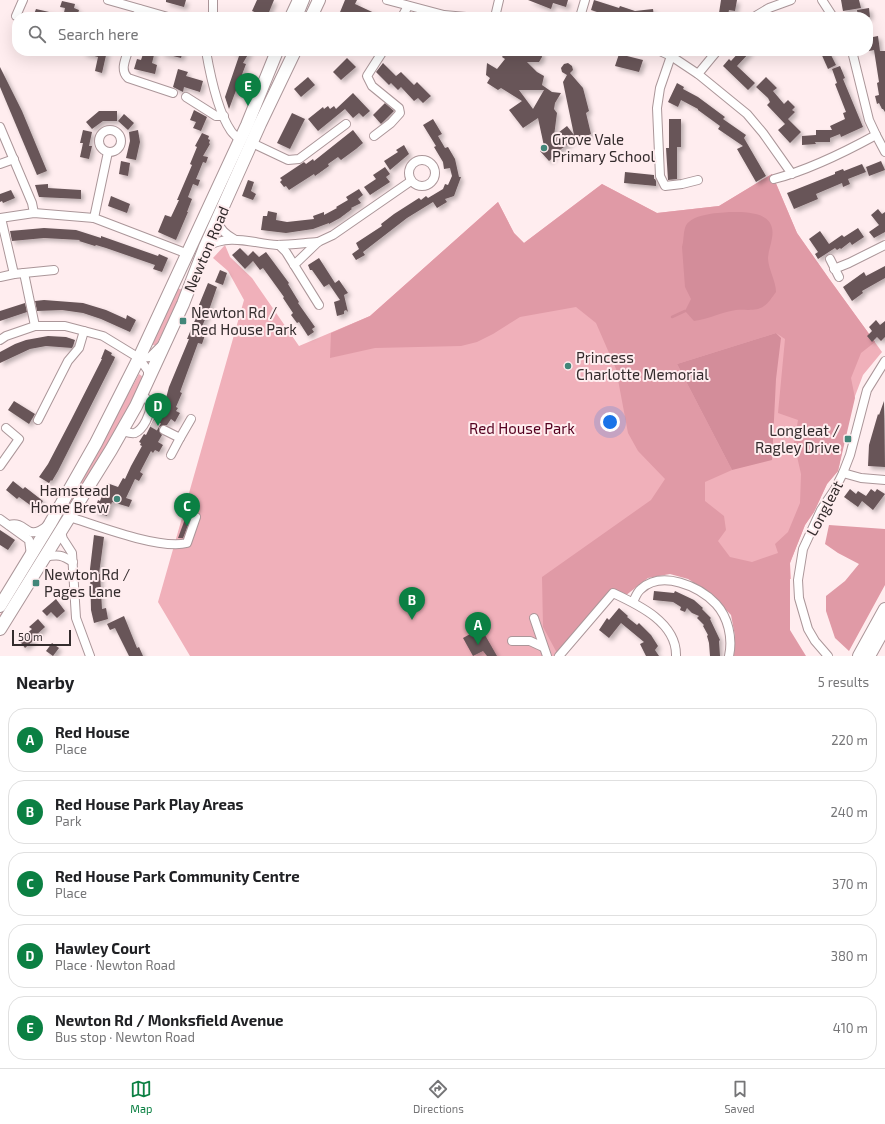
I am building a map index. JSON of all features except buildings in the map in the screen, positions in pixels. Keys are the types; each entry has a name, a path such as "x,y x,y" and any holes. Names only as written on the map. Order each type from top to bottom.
{"highway":[{"path":"293,12 299,0"},
{"path":"313,12 319,0"},
{"name":"Newton Road","path":"0,629 61,532 122,431 141,396 168,338 217,221 276,56"},
{"name":"Newton Road","path":"0,606 50,524 96,443 139,358 188,254 292,56"},
{"path":"859,656 885,609"},
{"path":"870,656 885,627"}],"street":[{"path":"18,12 23,0"},
{"path":"108,0 136,12"},
{"path":"213,0 213,12"},
{"path":"300,12 305,0"},
{"path":"387,0 435,12"},
{"path":"496,12 499,0"},
{"path":"581,12 585,0"},
{"path":"760,12 769,4 791,0"},
{"path":"822,0 830,12"},
{"path":"405,12 408,6"},
{"path":"127,56 123,69 124,74 128,78 173,93"},
{"path":"207,56 212,82 231,132 246,142 288,160 298,159 346,124"},
{"path":"374,136 391,124 400,113 399,108 372,86 367,76 380,56"},
{"path":"698,180 665,186 660,176 660,141 658,134 657,108 660,88 671,56 698,74 747,114 763,133 792,174"},
{"path":"698,74 713,56"},
{"path":"853,56 869,120 885,152"},
{"path":"186,97 216,116 224,116"},
{"path":"0,127 32,203 34,213"},
{"path":"774,179 792,174 876,136"},
{"path":"94,218 108,152"},
{"path":"0,164 14,159"},
{"path":"294,265 318,242 333,235 411,181"},
{"path":"14,274 1,218 34,213 94,218 188,254"},
{"path":"217,221 220,230 234,240"},
{"path":"205,248 223,240 279,245 318,242"},
{"path":"279,245 286,252 319,305"},
{"path":"834,269 885,245"},
{"path":"830,259 839,277"},
{"path":"0,277 54,270"},
{"path":"24,273 35,326"},
{"path":"0,340 6,336 35,326 65,326 103,336 139,358 148,370 148,381"},
{"path":"38,420 68,361 78,348 84,331"},
{"path":"139,358 150,357 168,338"},
{"name":"Longleat","path":"828,656 815,641 808,629 799,598 798,580 803,549 821,510 835,489 843,473 850,455 867,390 885,361"},
{"path":"122,431 132,433 136,432 149,421 151,405 147,399 141,396"},
{"path":"171,455 191,419"},
{"path":"0,466 19,439 6,428"},
{"path":"164,430 180,438"},
{"path":"843,473 861,478 885,480"},
{"path":"70,517 122,534 165,544 181,545 187,544 196,517"},
{"path":"0,519 29,540 31,555"},
{"path":"9,525 17,524 29,532 34,533 39,532 50,524"},
{"path":"61,532 63,540 72,553 76,618 90,656"},
{"path":"45,557 54,555 64,556 73,562"},
{"path":"633,602 640,589 650,583 666,580 684,583 703,594 716,604 724,617 730,633 730,656"},
{"path":"559,656 613,593 633,602 664,626 670,633 676,647 676,656"},
{"path":"534,618 547,656"},
{"path":"512,641 530,641 543,647"}],"green space":[{"name":"Red House Park","path":"772,174 797,233 882,352 863,375 852,404 838,471 827,484 814,512 805,525 790,563 791,579 666,569 611,591 554,656 190,656 158,602 244,300 228,271 213,258 225,245 230,257 252,278 299,346 370,316 498,202 514,233 524,243 602,184 657,213 719,206"},
{"path":"177,288 183,290 156,346 151,344"},
{"path":"139,374 143,377 132,405 0,622 0,615 89,465"}],"shaded area":[{"path":"772,174 797,233 875,342 861,353 851,378 855,398 838,471 827,484 814,512 805,525 790,563 790,630 806,656 734,656 735,636 731,615 709,592 688,579 670,574 648,578 625,596 611,591 557,653 543,627 542,577 651,500 665,479 638,451 628,433 616,369 596,323 576,307 520,317 477,342 461,346 375,348 330,358 331,333 370,316 498,202 514,233 524,243 602,184 657,213 719,206","holes":["776,333 785,339 778,413 798,420 794,443 801,474 800,503 788,532 775,544 778,553 752,562 730,557 718,541 726,530 724,516 705,501 705,482 732,470 677,364"]},
{"path":"729,212 744,212 759,215 770,223 772,238 768,259 776,292 761,308 754,310 731,311 694,321 685,311 691,299 685,287 682,247 685,228 688,223 698,217"},
{"path":"776,333 781,338 776,379 772,460 732,470 677,364"},
{"path":"829,525 885,529 885,585 849,651 835,638 826,611 826,596 845,581 859,564 825,544"}],"waterway":[{"path":"672,317 685,311"}],"tunnel":[{"path":"152,423 164,430"}],"place":[{"name":"Newton Rd / Monksfield Avenue","path":"248,106"},
{"name":"Grove Vale Primary School","path":"544,148"},
{"name":"Newton Rd / Red House Park","path":"183,321"},
{"name":"Princess Charlotte Memorial","path":"568,366"},
{"name":"Hawley Court","path":"158,426"},
{"name":"Longleat / Ragley Drive","path":"848,439"},
{"name":"Hamstead Home Brew","path":"117,499"},
{"name":"Red House Park Community Centre","path":"187,526"},
{"name":"Newton Rd / Pages Lane","path":"36,583"},
{"name":"Red House Park Play Areas","path":"412,620"},
{"name":"Red House","path":"478,645"}]}
